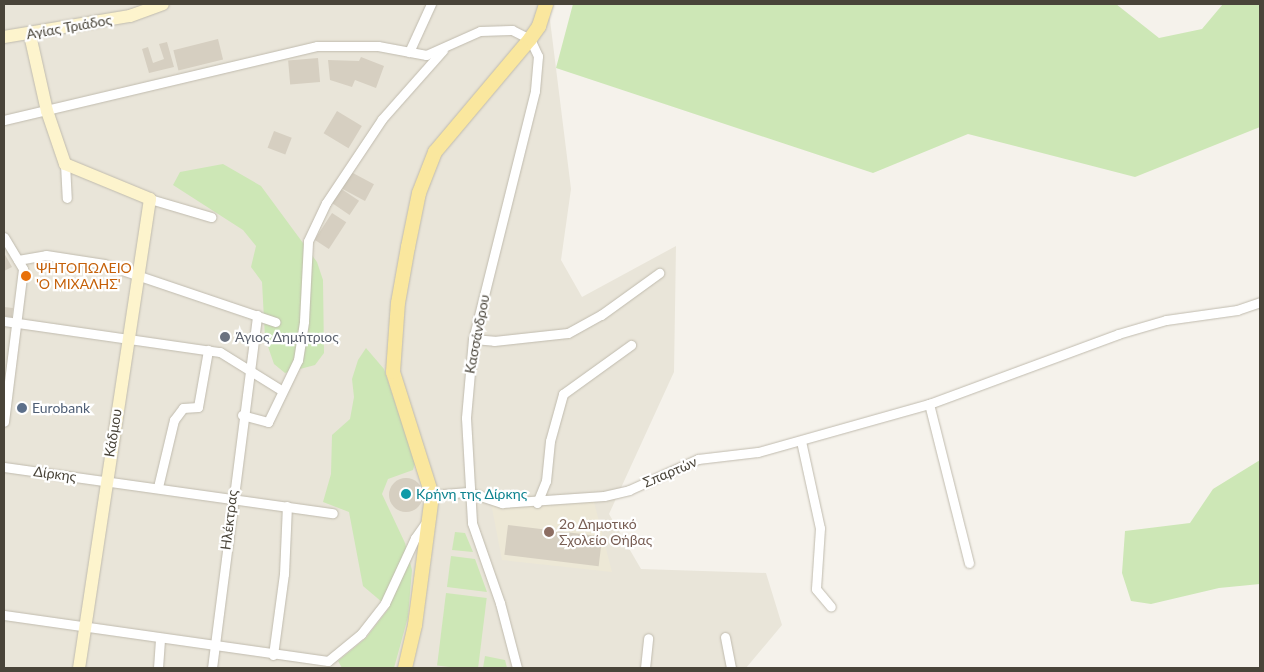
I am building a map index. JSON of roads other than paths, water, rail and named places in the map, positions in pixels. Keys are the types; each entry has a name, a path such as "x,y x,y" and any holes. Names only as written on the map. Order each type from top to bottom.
{"main road":[{"name":"Αγίας Τριάδος","path":"4,37 30,35 130,16 163,4"},
{"path":"405,668 431,515 432,495 393,361 398,302 419,193 431,159 450,131 540,26 546,4"},
{"path":"30,35 47,111 65,164 150,199"},
{"name":"Κάδμου","path":"79,668 127,340 150,199"}],"street":[{"path":"409,52 431,4"},
{"path":"242,415 266,424 302,347 308,241 326,203 382,119 443,50 466,34 490,29 512,30 530,39"},
{"name":"Κασσάνδρου","path":"517,668 500,602 472,523 468,492 466,418 473,338 535,91 538,56 530,39"},
{"path":"4,120 308,47 378,46 426,55 443,50"},
{"path":"65,164 67,198"},
{"path":"150,199 212,217"},
{"path":"4,237 23,269 18,323 4,422"},
{"path":"18,260 62,256 138,274 274,322"},
{"path":"473,338 494,341 568,333 601,315 659,272"},
{"name":"Σπαρτών","path":"468,492 502,503 537,503 604,496 629,490 698,459 758,452 929,404 1118,334 1175,318 1237,310 1260,302"},
{"name":"Ηλέκτρας","path":"212,668 242,415 257,315"},
{"path":"4,321 208,350 230,356 248,372 281,390"},
{"path":"537,503 546,481 550,441 563,394 631,345"},
{"path":"158,487 174,420 183,408 198,407 208,350"},
{"path":"929,404 969,563"},
{"path":"801,441 820,528 816,589 831,607"},
{"name":"Δίρκης","path":"4,467 158,487 332,513"},
{"path":"432,495 468,492"},
{"path":"273,656 284,574 287,506"},
{"path":"4,615 273,656 316,665 339,655 360,634 393,590 415,538 431,515"},
{"path":"725,637 731,668"},
{"path":"645,668 648,638"},
{"path":"158,668 160,639"}],"place":[{"name":"ΨΗΤΟΠΩΛΕΙΟ 'Ο ΜΙΧΑΛΗΣ'","path":"26,276"},
{"name":"Άγιος Δημήτριος","path":"225,337"},
{"name":"Eurobank","path":"22,408"},
{"name":"Κρήνη της Δίρκης","path":"406,494"},
{"name":"2ο Δημοτικό Σχολείο Θήβας","path":"549,532"}]}
